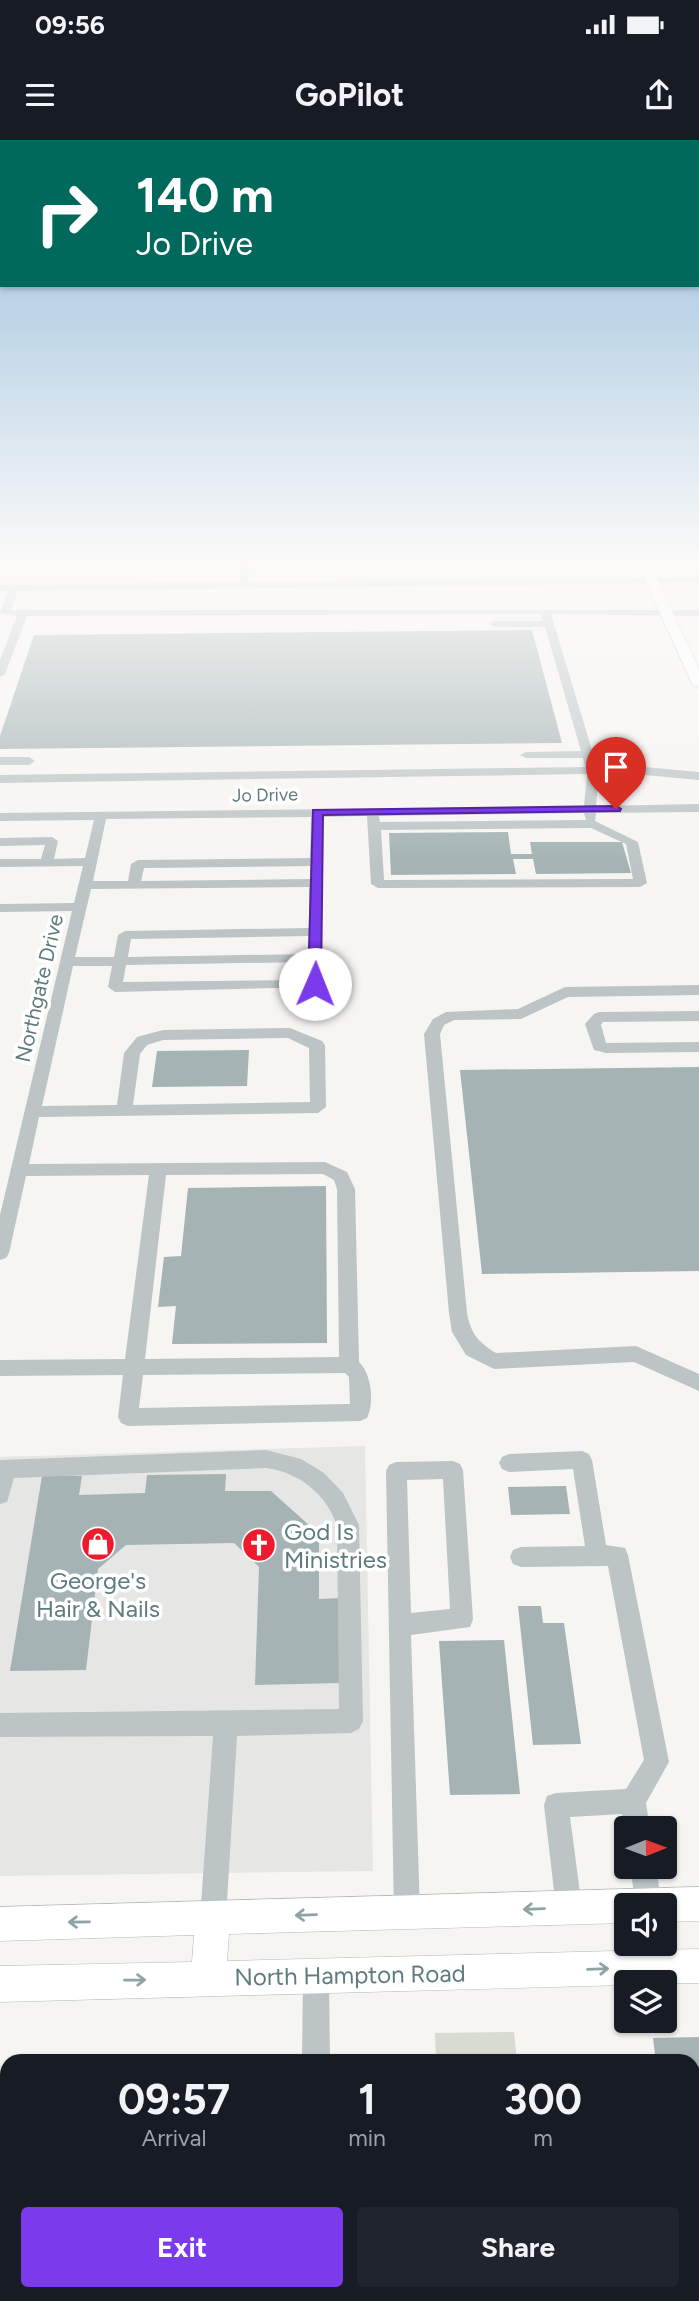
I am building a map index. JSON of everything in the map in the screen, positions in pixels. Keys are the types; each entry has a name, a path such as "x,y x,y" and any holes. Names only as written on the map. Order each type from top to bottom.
{"main road":[{"path":"695,668 699,684"},
{"path":"677,1904 699,1904"},
{"path":"0,1924 614,1906"},
{"path":"208,1978 214,1918"},
{"name":"North Hampton Road","path":"0,1984 316,1976 633,1956 699,1966"}],"street":[{"path":"562,665 593,773 594,792 588,809 593,824"},
{"path":"526,755 588,754"},
{"path":"0,761 29,761"},
{"path":"0,779 634,771 699,776"},
{"name":"Jo Drive","path":"0,817 699,808"},
{"path":"511,810 513,825"},
{"path":"316,932 125,935 115,987 315,984 317,883 317,812"},
{"path":"373,812 378,884 640,883 632,842 593,824 374,826"},
{"name":"Northgate Drive","path":"0,1252 6,1199 19,1170 101,816"},
{"path":"0,842 52,841 47,863"},
{"path":"0,863 90,862"},
{"path":"134,885 138,864 317,862"},
{"path":"85,885 317,883"},
{"path":"0,908 80,907"},
{"path":"67,962 315,958"},
{"path":"699,990 565,992 521,1014 451,1015 438,1021 432,1034 458,1313 461,1332 473,1349 494,1362 636,1354 699,1383"},
{"path":"699,1016 598,1017 593,1024 599,1046 606,1048 699,1047"},
{"path":"32,1112 124,1111 318,1107 317,1045 290,1033 163,1035 142,1041 132,1053 124,1111"},
{"path":"19,1170 325,1168 341,1177 346,1189 349,1365"},
{"path":"0,1368 134,1367 349,1365 359,1374 360,1412 128,1417 134,1367 158,1169"},
{"path":"0,1495 3,1469 266,1459 277,1460 305,1471 328,1489 344,1511 348,1525 351,1721 0,1726"},
{"path":"509,1463 582,1460 597,1556"},
{"path":"400,1625 462,1619 453,1470 396,1471 407,1912"},
{"path":"521,1557 617,1555 657,1762 633,1801 635,1816"},
{"path":"214,1918 226,1724"},
{"path":"569,1908 556,1805 633,1801"},
{"path":"316,1976 316,2054"}],"shaded area":[{"path":"365,1446 373,1871 0,1876 0,1457"},
{"path":"514,2032 516,2054 436,2054 435,2033"}],"building":[{"path":"24,665 541,665 562,743 0,749 0,736"},
{"path":"508,832 511,854 532,854 530,842 622,842 631,873 536,874 533,859 513,859 516,874 391,875 389,833"},
{"path":"249,1050 247,1086 152,1087 157,1051"},
{"path":"699,1067 699,1271 482,1274 460,1070"},
{"path":"326,1186 327,1343 172,1344 176,1306 158,1307 164,1257 181,1256 188,1188"},
{"path":"226,1474 225,1491 271,1491 319,1534 319,1599 340,1598 341,1683 255,1685 259,1567 234,1543 126,1545 98,1569 86,1670 10,1671 42,1476 82,1476 79,1495 145,1493 147,1475"},
{"path":"566,1486 570,1514 511,1515 508,1487"},
{"path":"518,1606 541,1606 543,1623 564,1623 581,1744 533,1745"},
{"path":"504,1640 520,1794 450,1795 439,1641"},
{"path":"699,2037 699,2054 655,2054 653,2038"}],"place":[{"name":"George's Hair & Nails","path":"98,1544"},
{"name":"God Is Ministries","path":"259,1545"}],"route":[{"path":"315,984 317,812 616,809"}]}
